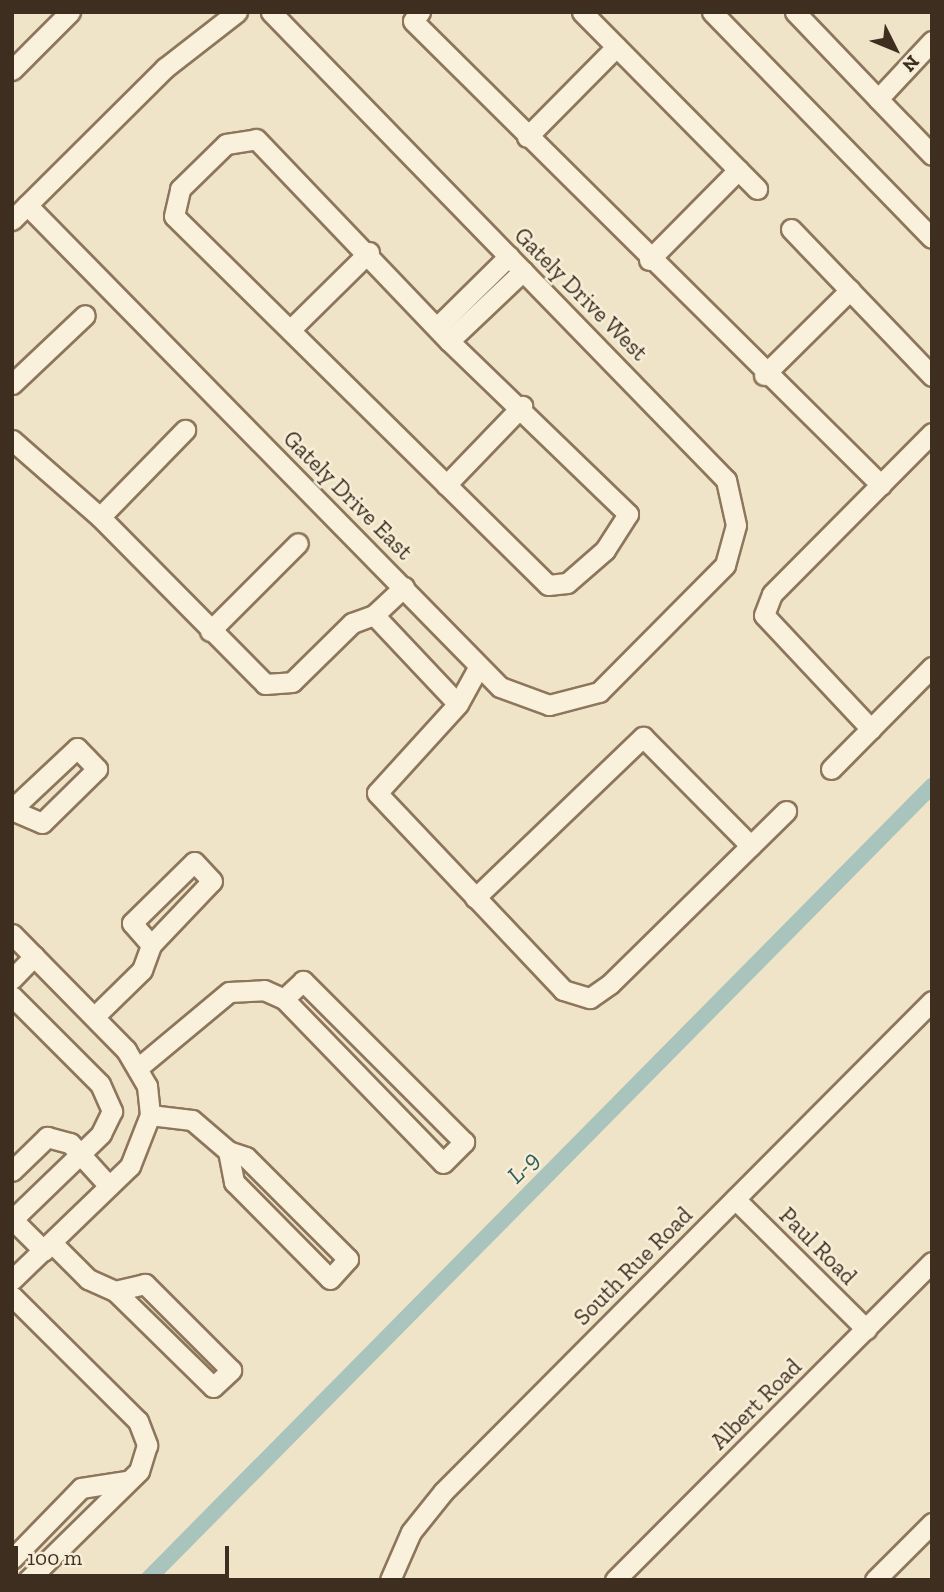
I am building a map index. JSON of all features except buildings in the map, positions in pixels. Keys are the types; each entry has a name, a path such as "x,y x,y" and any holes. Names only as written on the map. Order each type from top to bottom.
{"street":[{"path":"12,70 70,12"},
{"path":"12,220 165,68 237,12"},
{"name":"Gately Drive West","path":"271,12 713,463 730,490 736,525 724,565 659,634"},
{"path":"420,12 413,21 764,375 881,485"},
{"path":"582,12 758,189"},
{"path":"712,12 932,238"},
{"path":"795,12 932,155"},
{"path":"878,99 932,41"},
{"path":"527,137 616,47"},
{"path":"256,139 369,252 443,334 522,406 628,514 605,550 567,583 548,585 174,216 180,189 226,145 256,139"},
{"path":"649,260 738,170"},
{"name":"Gately Drive East","path":"27,205 479,666 518,698 559,705 599,692 659,634"},
{"path":"791,229 932,376"},
{"path":"290,330 369,252"},
{"path":"443,334 509,256"},
{"path":"443,334 523,271"},
{"path":"764,375 849,290"},
{"path":"12,384 85,315"},
{"path":"446,485 522,406"},
{"path":"100,517 185,430"},
{"path":"871,729 764,615 772,594 932,433"},
{"path":"12,440 100,517 256,679 278,685 292,682 352,623 374,615 404,587"},
{"path":"210,631 298,543"},
{"path":"374,615 458,704"},
{"path":"479,666 458,704 377,793 563,990 590,998 786,811"},
{"path":"831,769 932,667"},
{"path":"475,898 643,737 751,846"},
{"path":"12,934 139,1067 150,1115 141,1148 109,1186 12,1280"},
{"path":"94,1017 142,970 151,945"},
{"path":"12,979 34,956"},
{"path":"139,1067 229,992 246,987 284,999 443,1163 464,1142 303,981 284,999"},
{"path":"12,996 108,1092 108,1125 12,1219 88,1279 115,1291 213,1387 231,1370 145,1284 115,1291"},
{"name":"South Rue Road","path":"390,1580 429,1507 932,1001"},
{"path":"150,1115 192,1120 228,1150 246,1157 348,1259 330,1279 234,1182 228,1150"},
{"path":"12,1171 47,1137 70,1143 109,1186"},
{"name":"Paul Road","path":"735,1199 866,1329"},
{"name":"Albert Road","path":"615,1580 932,1262"},
{"path":"12,1296 138,1421 147,1446 130,1480 28,1580"},
{"path":"12,1559 81,1488 130,1480"},
{"path":"875,1580 932,1523"}],"waterway":[{"name":"L-9","path":"147,1580 932,786"}]}
